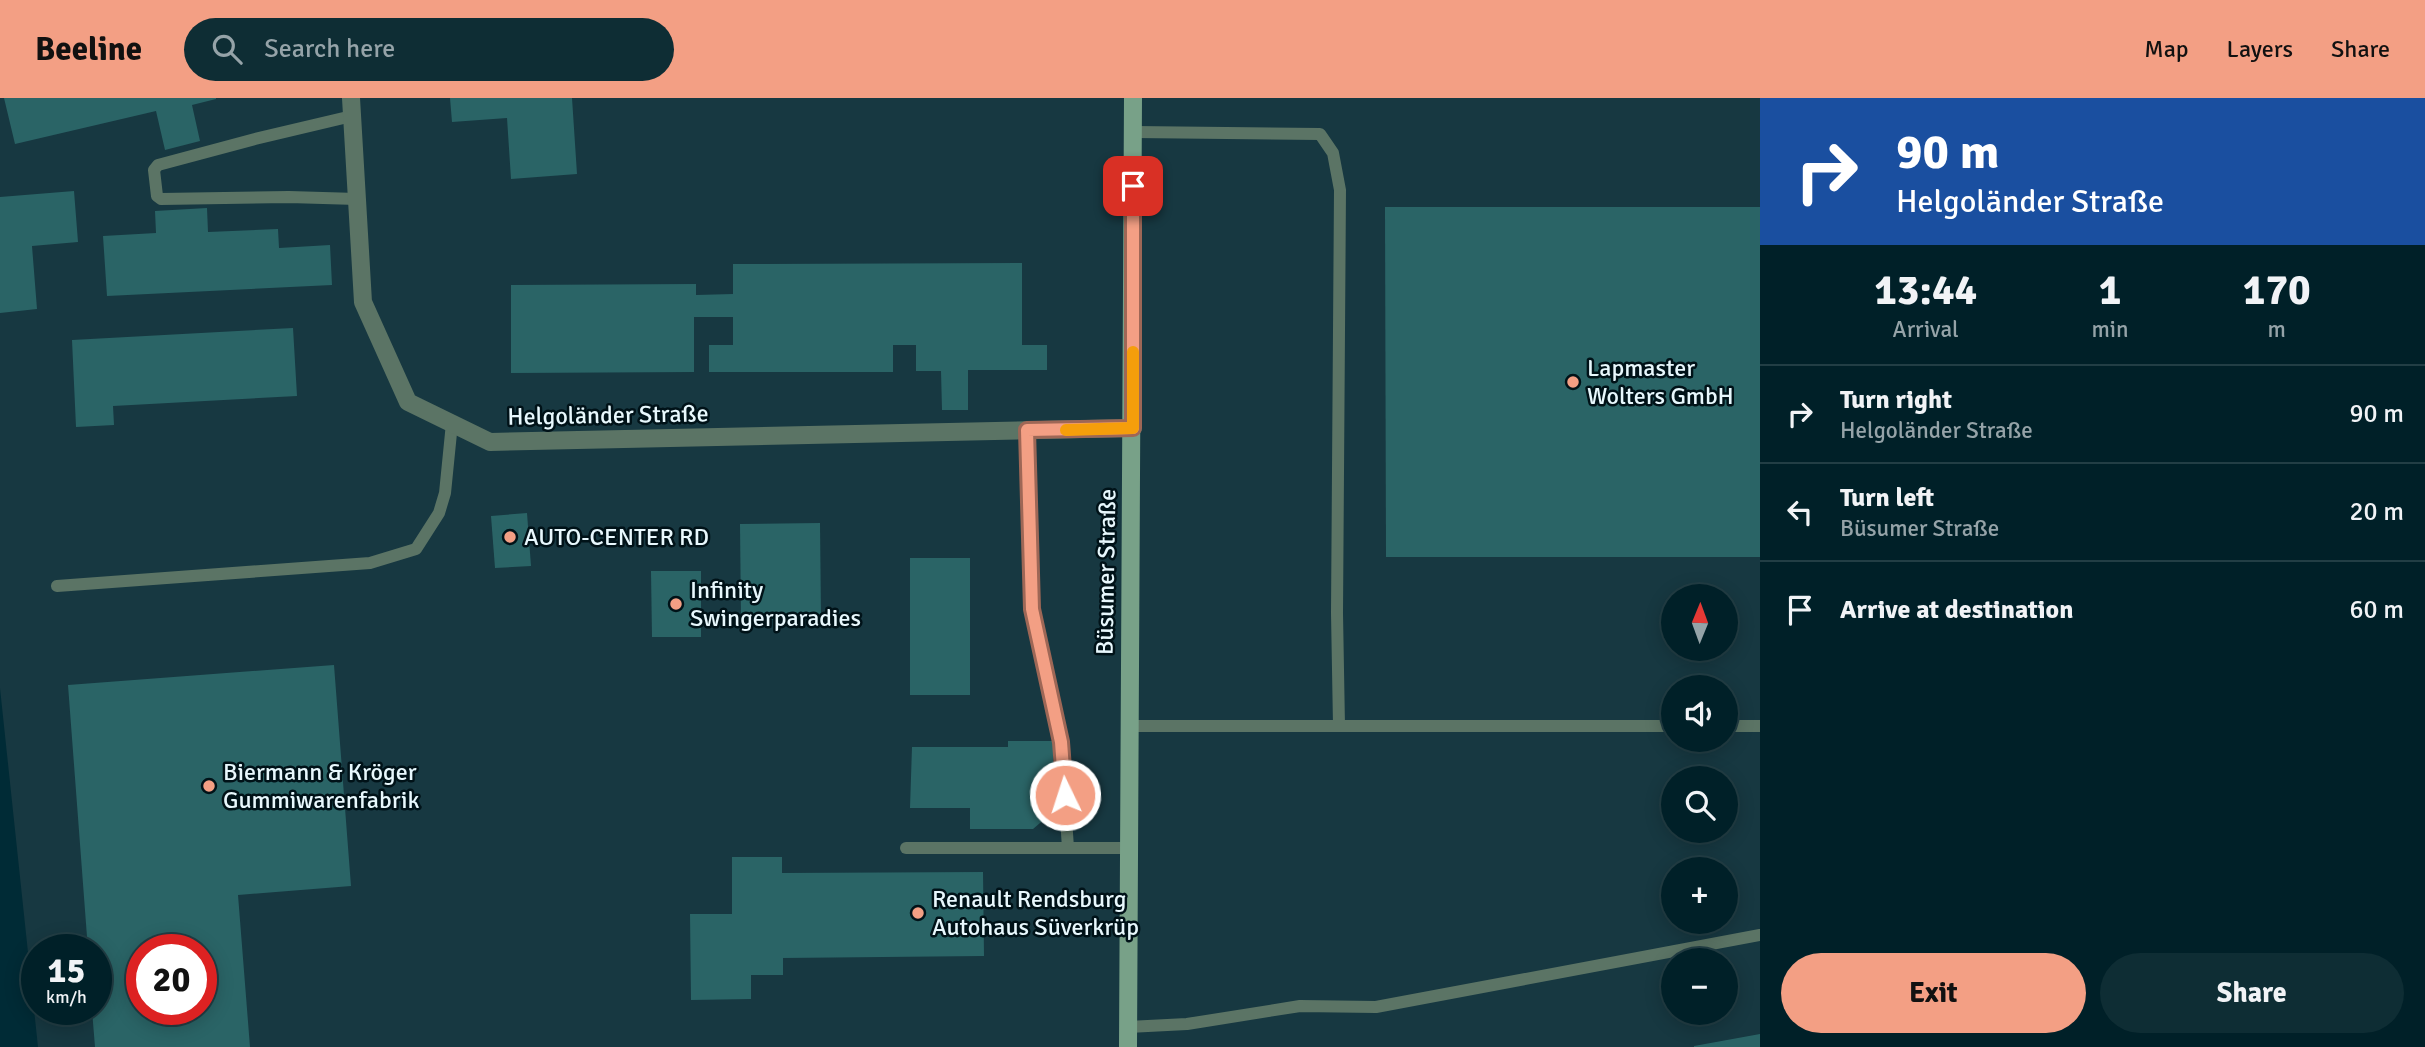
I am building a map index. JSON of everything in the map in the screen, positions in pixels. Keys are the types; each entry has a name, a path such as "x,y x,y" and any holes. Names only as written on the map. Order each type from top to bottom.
{"street":[{"name":"Büsumer Straße","path":"1128,1047 1133,98"},
{"name":"Helgoländer Straße","path":"351,107 363,302 408,402 490,442 1133,428"}],"lane":[{"path":"351,107 158,165 154,170 157,196 161,199 356,199"},
{"path":"1134,132 1320,134 1333,153 1340,190 1337,613 1339,726"},
{"path":"57,586 370,563 416,549 439,513 445,493 452,423"},
{"path":"1027,430 1032,609 1061,742 1068,848"},
{"path":"1128,726 1661,726"},
{"path":"1738,726 1760,726"},
{"path":"906,848 1128,848"},
{"path":"1128,1027 1187,1024 1300,1006 1376,1007 1760,935"}],"shaded area":[{"path":"0,98 1760,98 1760,1047 38,1047 36,1025 112,1025 112,934 26,934 0,688"}],"building":[{"path":"4,98 216,99 192,105 200,141 165,150 156,111 15,144"},
{"path":"450,98 572,98 577,174 511,179 507,118 452,122"},
{"path":"74,191 78,242 32,246 37,309 0,313 0,197"},
{"name":"Lapmaster Wolters GmbH","path":"1385,207 1760,207 1760,557 1386,557"},
{"path":"207,208 208,232 278,229 279,248 330,245 332,285 107,296 103,236 156,233 155,211"},
{"path":"1022,263 1022,345 1047,345 1047,370 968,370 968,410 942,410 941,371 916,371 916,345 893,345 893,372 709,372 709,345 733,345 733,317 694,317 694,372 511,373 511,285 696,284 696,295 733,294 733,264"},
{"path":"293,328 297,396 113,406 114,425 76,427 72,340"},
{"path":"527,513 531,566 495,568 491,516"},
{"path":"820,523 821,619 741,620 740,524"},
{"path":"910,558 970,558 970,695 910,695"},
{"name":"Infinity Swingerparadies","path":"651,571 701,571 701,637 652,637"},
{"name":"Biermann & Kröger Gummiwarenfabrik","path":"334,665 351,886 238,895 250,1047 95,1047 93,1025 112,1025 112,934 87,934 68,685"},
{"path":"1008,741 1053,741 1054,811 1033,829 970,829 970,808 910,808 912,747 1008,747"},
{"path":"732,857 782,857 782,873 983,872 984,956 783,958 783,975 751,975 751,999 691,1000 690,914 732,914"},
{"path":"1760,1034 1760,1047 1694,1047 1694,1046"}],"slow traffic":[{"path":"1066,430 1133,428 1133,352"}],"place":[{"name":"Lapmaster Wolters GmbH","path":"1573,382"},
{"name":"AUTO-CENTER RD","path":"510,537"},
{"name":"Infinity Swingerparadies","path":"676,604"},
{"name":"Biermann & Kröger Gummiwarenfabrik","path":"209,786"},
{"name":"Renault Rendsburg Autohaus Süverkrüp","path":"918,913"}],"route":[{"path":"1065,795 1061,742 1032,609 1027,430 1133,428 1133,186"}]}
